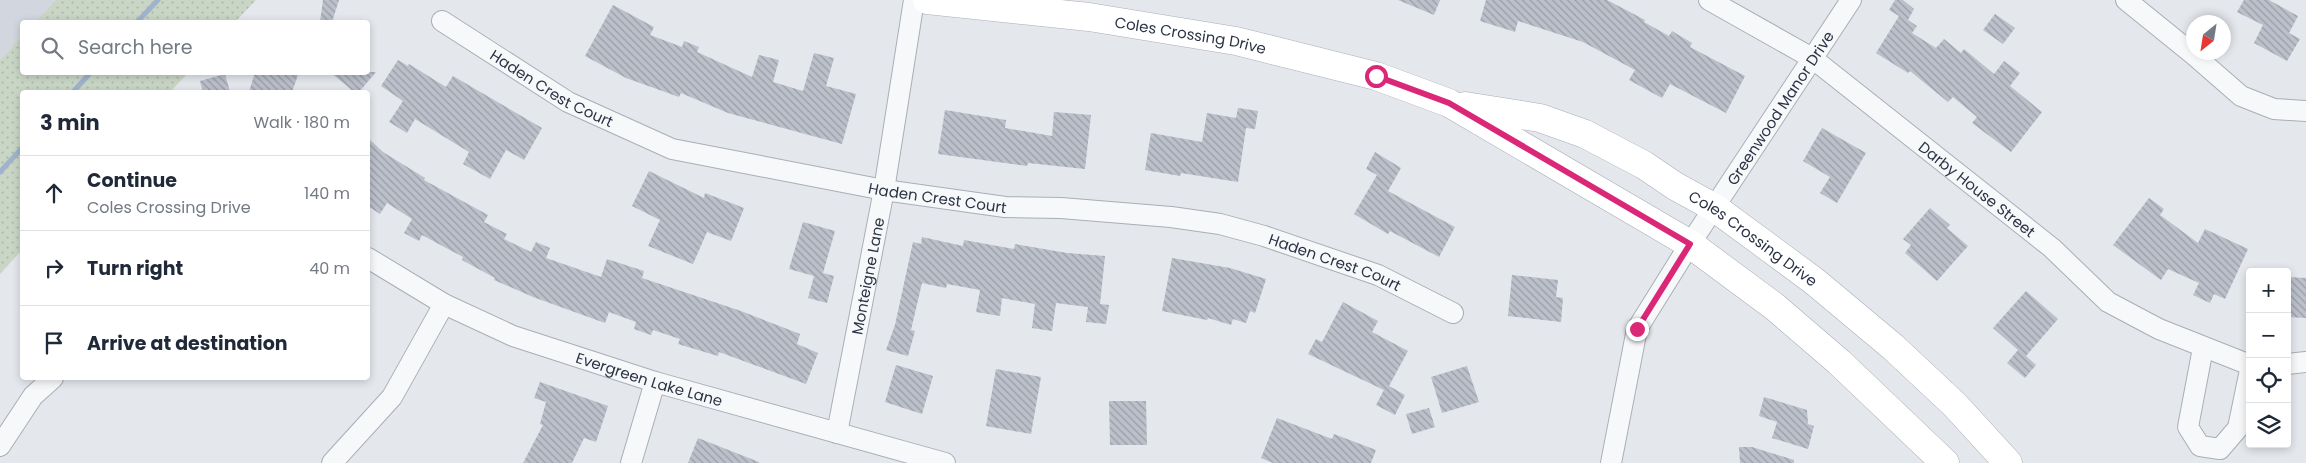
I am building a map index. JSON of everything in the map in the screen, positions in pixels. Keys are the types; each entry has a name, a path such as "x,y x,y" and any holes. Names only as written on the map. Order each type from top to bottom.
{"street":[{"name":"Monteigne Lane","path":"837,433 884,190 914,0"},
{"name":"Coles Crossing Drive","path":"927,0 1089,17 1236,41 1376,76 1449,103 1690,244 1775,307 1839,362 1945,463"},
{"name":"Darby House Street","path":"1709,0 1812,58 2052,248 2108,302 2159,329 2246,364"},
{"name":"Greenwood Manor Drive","path":"1611,463 1637,329 1690,244 1716,208 1851,0"},
{"path":"2126,0 2241,96 2274,109 2306,111"},
{"name":"Haden Crest Court","path":"442,21 568,102 672,149 884,190 1005,207 1061,208 1171,217 1220,224 1264,236 1378,275 1452,313"},
{"name":"Coles Crossing Drive","path":"1449,103 1540,118 1585,134 1644,165 1676,186 1716,208 1814,282 1893,347 1955,405 2008,463"},
{"name":"Evergreen Lake Lane","path":"370,259 444,304 513,336 655,382 945,463"},
{"path":"332,463 392,397 444,304"},
{"path":"2203,348 2188,428 2200,446 2220,449 2238,428 2246,389"},
{"path":"2291,364 2306,362"},
{"path":"0,446 33,396 51,380"},
{"path":"630,463 655,382"}],"shaded area":[{"path":"0,0 56,0 37,20 20,20 20,38 0,60"}],"green space":[{"path":"56,0 256,0 237,20 37,20"},
{"path":"20,38 20,75 186,75 172,90 20,90 20,252 0,274 0,60"}],"building":[{"path":"323,0 339,0 333,20 320,20"},
{"path":"1398,0 1440,0 1434,15"},
{"path":"1486,0 1607,0 1645,20 1644,22 1669,36 1672,31 1692,43 1690,47 1745,76 1726,113 1670,84 1662,98 1629,80 1635,70 1583,42 1518,21 1515,32 1480,21"},
{"path":"1895,0 1903,0 1914,9 1908,20 1917,26 1912,33 1936,48 1944,39 1961,53 1964,49 1994,74 2004,61 2020,73 2010,86 2042,112 2011,152 1972,123 1977,117 1953,97 1948,102 1910,71 1908,73 1876,53 1899,16 1889,10"},
{"path":"2244,0 2269,0 2298,16 2289,33 2300,39 2287,61 2254,43 2263,25 2237,12"},
{"path":"613,5 654,27 650,35 682,47 684,41 699,47 697,52 752,77 759,55 779,60 773,82 803,91 814,53 834,58 826,86 856,94 842,144 728,113 681,93 679,97 626,78 585,56"},
{"path":"1995,14 2015,28 2003,44 1983,30"},
{"path":"398,60 408,66 409,64 446,87 453,76 542,128 524,160 506,150 490,179 463,164 469,152 415,119 407,133 389,122 403,101 381,86"},
{"path":"370,72 376,72 361,90 352,90 334,75 370,75"},
{"path":"225,75 229,90 202,90 200,81"},
{"path":"254,75 298,75 293,90 250,90"},
{"path":"1238,108 1258,111 1255,129 1246,128 1238,182 1181,173 1180,176 1145,170 1151,133 1202,142 1207,113 1236,118"},
{"path":"945,110 1006,120 1005,128 1052,136 1054,112 1091,115 1085,169 1028,163 1027,166 938,154"},
{"path":"1822,128 1866,153 1837,203 1820,193 1830,177 1803,161"},
{"path":"370,140 383,152 425,178 424,180 488,215 484,222 507,234 504,239 531,252 536,242 550,248 546,258 601,277 607,259 644,271 642,278 741,311 800,334 797,344 818,353 806,384 719,352 718,356 678,344 680,339 653,330 651,335 634,329 636,322 609,312 605,323 533,297 494,280 495,278 462,260 463,257 422,235 419,241 404,233 412,219 387,203 380,214 370,207"},
{"path":"1375,152 1401,168 1388,191 1455,227 1439,257 1390,231 1388,234 1354,214 1377,175 1366,169"},
{"path":"649,171 704,198 705,193 744,208 731,241 707,232 693,264 648,246 660,220 632,206"},
{"path":"2149,198 2164,209 2160,215 2198,243 2205,229 2248,249 2225,299 2214,294 2210,303 2193,295 2199,283 2168,269 2161,280 2113,245"},
{"path":"1930,208 1950,225 1947,228 1968,246 1937,281 1905,253 1911,245 1903,239"},
{"path":"803,222 835,231 823,273 834,276 827,303 808,298 814,276 789,269"},
{"path":"922,237 963,246 964,240 1014,249 1015,244 1067,253 1105,256 1100,304 1109,305 1106,324 1086,322 1088,307 1056,303 1052,331 1032,328 1035,304 1002,298 1000,316 976,312 980,290 947,284 946,288 922,283 911,330 915,331 908,356 886,350 895,325 913,242 921,244"},
{"path":"1172,258 1230,268 1266,279 1255,313 1250,311 1246,323 1233,319 1231,325 1208,318 1207,320 1162,311"},
{"path":"1512,275 1558,280 1556,297 1563,298 1561,322 1508,316"},
{"path":"2291,277 2306,278 2306,318 2291,317"},
{"path":"2026,291 2058,319 2026,356 2036,365 2025,378 2007,363 2018,350 1993,328"},
{"path":"1343,302 1378,321 1372,332 1408,351 1389,386 1405,395 1395,415 1376,405 1384,390 1308,354 1316,339 1322,342"},
{"path":"896,365 933,376 922,414 885,402"},
{"path":"1467,366 1479,402 1442,413 1431,377"},
{"path":"996,369 1041,377 1031,434 986,426"},
{"path":"540,382 608,406 596,442 584,438 572,463 523,463 543,425 540,424 546,402 534,398"},
{"path":"1764,397 1807,410 1808,424 1814,426 1808,449 1772,438 1777,422 1759,416"},
{"path":"1109,401 1146,401 1147,445 1110,445"},
{"path":"1429,408 1435,427 1412,434 1406,414"},
{"path":"1277,418 1332,439 1334,434 1376,450 1371,463 1273,463 1261,458"},
{"path":"698,438 759,462 759,463 688,463"},
{"path":"1739,447 1752,447 1794,460 1794,463 1740,463"}],"waterway":[{"path":"139,20 158,0"},
{"path":"75,90 88,75"},
{"path":"0,172 20,150"}],"route":[{"path":"1376,76 1449,103 1690,244 1637,329"}]}
